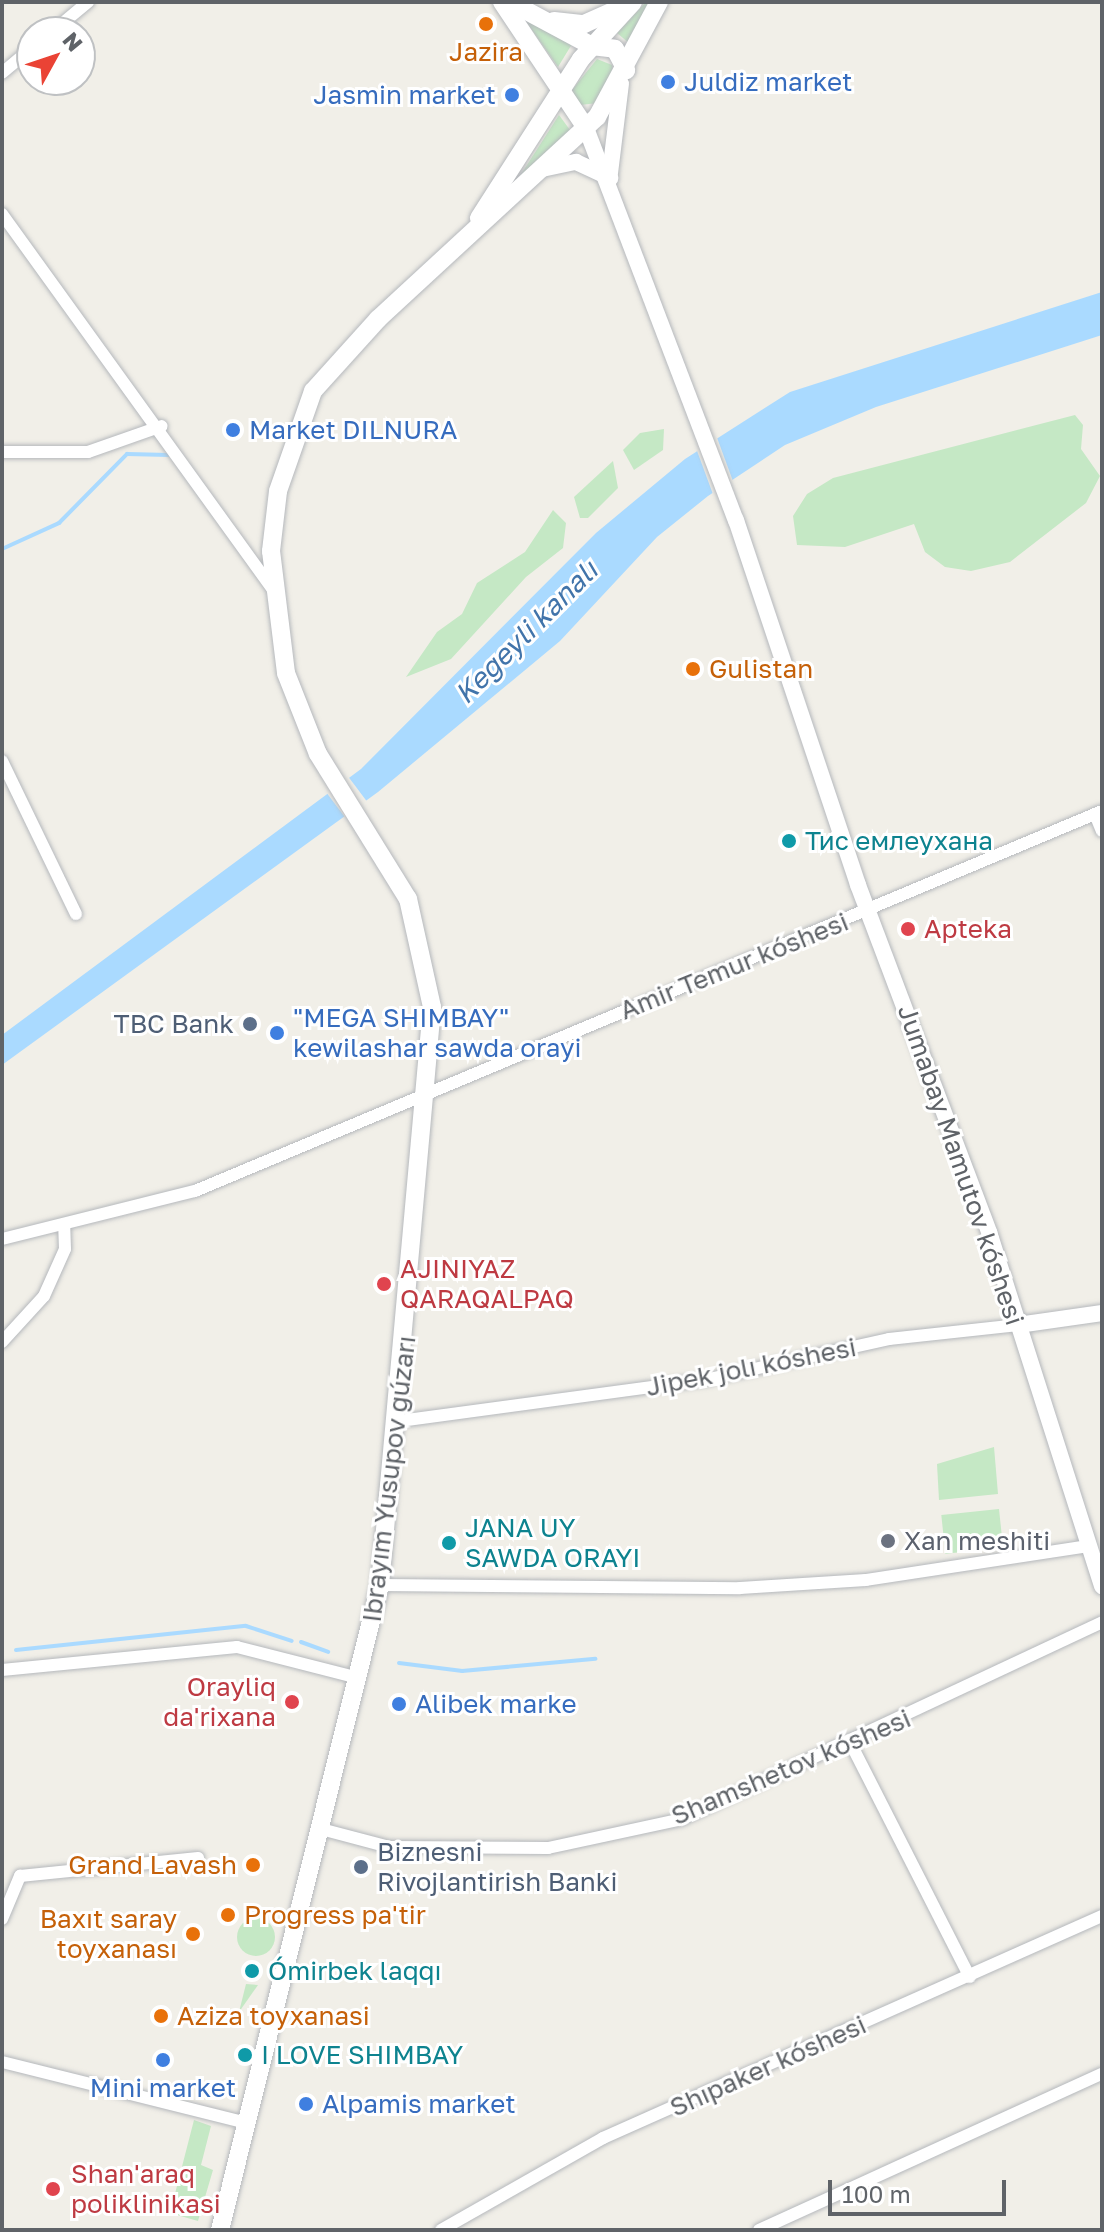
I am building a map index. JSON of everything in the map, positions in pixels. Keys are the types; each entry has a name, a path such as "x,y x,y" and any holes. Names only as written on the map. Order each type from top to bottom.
{"main road":[{"path":"502,2 586,128"},
{"path":"510,2 592,46 615,49 623,77"},
{"path":"468,234 592,46 631,2"},
{"path":"538,18 584,24 631,2"},
{"path":"468,234 586,128 623,77 659,2"},
{"name":"Ibrayım Yusupov gúzarı","path":"220,2230 380,1585 400,1421 429,1096 432,1007 417,931 364,821 328,773 286,673 273,590 278,491 313,391 468,234"}],"street":[{"path":"71,16 88,2"},
{"path":"542,169 576,162 611,178 623,77"},
{"name":"Jumabay Mamutov kóshesi","path":"586,128 611,178 736,520 868,912 1018,1325 1102,1586"},
{"path":"2,214 162,426 273,590"},
{"path":"2,452 88,452 162,426"},
{"path":"2,761 76,914"},
{"path":"1099,812 1102,831"},
{"name":"Amir Temur kóshesi","path":"2,1239 195,1191 868,912 1099,812"},
{"path":"2,1342 44,1296 65,1249 64,1224"},
{"name":"Jipek jolı kóshesi","path":"400,1421 709,1379 889,1339 1102,1313"},
{"path":"380,1585 740,1588 866,1580 1087,1546"},
{"name":"Shamshetov kóshesi","path":"321,1829 389,1847 548,1848 682,1819 1102,1622"},
{"path":"2,1670 237,1647 359,1678"},
{"path":"849,1740 970,1977"},
{"path":"2,1919 20,1876 198,1858"},
{"name":"Shıpaker kóshesi","path":"447,2228 603,2138 1102,1916"},
{"path":"2,2062 247,2123"},
{"path":"759,2230 1102,2074"}],"green space":[{"path":"646,2 650,2 629,43 617,33"},
{"path":"525,20 572,44 558,67"},
{"path":"597,59 612,65 614,76 598,103 580,105 572,90"},
{"path":"559,115 573,134 509,193"},
{"path":"1075,415 1083,425 1081,449 1100,476 1086,503 1010,562 971,571 945,567 925,552 914,524 845,547 797,545 793,516 807,494 833,478"},
{"path":"664,429 663,450 634,470 623,450 640,433"},
{"path":"613,461 618,488 588,518 580,518 574,497"},
{"path":"553,510 566,523 563,548 526,577 451,659 406,677 437,632 462,614 477,583 525,552"},
{"path":"994,1447 998,1494 939,1500 937,1464"},
{"path":"999,1509 1003,1548 945,1554 941,1515"},
{"path":"256,1918 269,1924 275,1937 269,1950 256,1956 243,1950 237,1937 243,1924"},
{"path":"246,1984 258,1985 239,2012"},
{"path":"194,2120 211,2126 201,2165 213,2170 198,2221 170,2213"}],"water":[{"name":"Kegeyli kanalı","path":"1102,292 1102,335 876,407 785,445 708,496 657,537 560,641 378,792 2,1065 2,1035 361,769 596,533 685,459 790,392"}],"pier":[{"path":"716,435 734,484 714,497 696,448"},
{"path":"347,775 369,804 347,820 325,791"}],"waterway":[{"path":"2,549 59,523 127,454 169,455"},
{"path":"16,1650 246,1626 292,1641"},
{"path":"301,1642 328,1652"},
{"path":"399,1663 462,1671 595,1659"}],"place":[{"name":"Jazira","path":"486,24"},
{"name":"Juldiz market","path":"668,82"},
{"name":"Jasmin market","path":"512,95"},
{"name":"Market DILNURA","path":"233,430"},
{"name":"Gulistan","path":"693,669"},
{"name":"Тис емлеухана","path":"789,841"},
{"name":"Apteka","path":"908,929"},
{"name":"TBC Bank","path":"250,1024"},
{"name":"\"MEGA SHIMBAY\" kewilashar sawda orayi","path":"277,1033"},
{"name":"AJINIYAZ QARAQALPAQ","path":"384,1284"},
{"name":"Xan meshiti","path":"888,1541"},
{"name":"JANA UY SAWDA ORAYI","path":"449,1543"},
{"name":"Orayliq da'rixana","path":"292,1702"},
{"name":"Alibek marke","path":"399,1704"},
{"name":"Grand Lavash","path":"253,1865"},
{"name":"Biznesni Rivojlantirish Banki","path":"361,1867"},
{"name":"Progress pa'tir","path":"228,1915"},
{"name":"Baxıt saray toyxanası","path":"193,1934"},
{"name":"Ómirbek laqqı","path":"252,1971"},
{"name":"Aziza toyxanasi","path":"161,2016"},
{"name":"I LOVE SHIMBAY","path":"245,2055"},
{"name":"Mini market","path":"163,2060"},
{"name":"Alpamis market","path":"306,2104"},
{"name":"Shan'araq poliklinikasi","path":"53,2189"}]}
